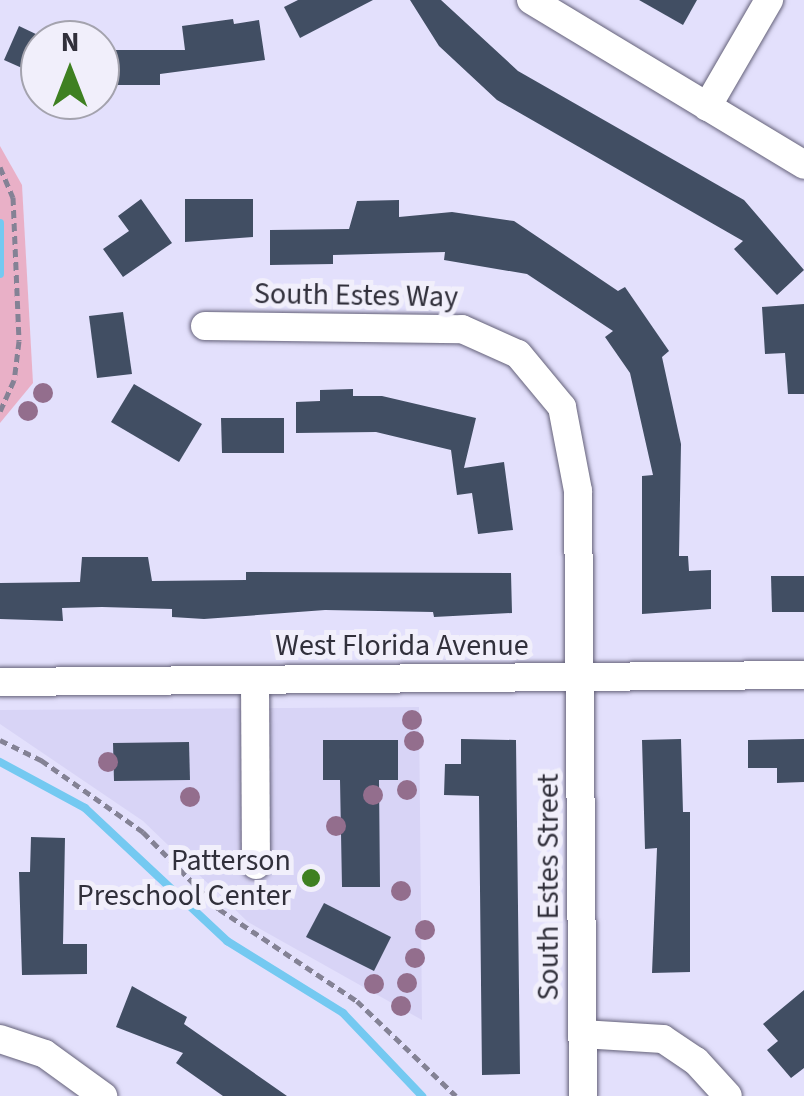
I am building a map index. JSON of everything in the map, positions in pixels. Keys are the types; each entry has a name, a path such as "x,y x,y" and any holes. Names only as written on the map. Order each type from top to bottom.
{"street":[{"path":"531,0 804,165"},
{"path":"708,108 768,0"},
{"name":"South Estes Way","path":"205,326 450,327 499,342 534,368 562,407 575,456 580,678"},
{"name":"West Florida Avenue","path":"0,682 804,675"},
{"name":"South Estes Street","path":"580,678 582,1096"},
{"path":"255,680 256,865"},
{"path":"582,1034 663,1039 696,1060 728,1096"},
{"path":"0,1038 45,1054 104,1096"}],"path":[{"path":"0,166 12,197 19,341 14,380 0,411"},
{"path":"0,740 41,760 143,832 219,909 357,1001 456,1096"}],"shaded area":[{"path":"0,146 22,185 33,383 0,423"},
{"name":"Patterson Preschool Center","path":"419,707 422,1020 248,922 143,821 0,724 0,710"}],"building":[{"path":"298,0 373,0 300,38 284,7"},
{"path":"410,0 441,0 518,71 744,200 804,270 777,295 734,249 743,241 497,100 439,46"},
{"path":"639,0 697,0 683,25"},
{"path":"233,19 234,24 259,20 265,60 160,74 160,85 120,85 120,50 185,50 182,26"},
{"path":"19,26 20,67 4,60"},
{"path":"141,199 172,243 123,277 103,249 129,231 118,216"},
{"path":"185,199 253,199 253,237 185,242"},
{"path":"399,200 399,217 452,212 514,221 618,291 625,287 669,351 662,357 681,444 679,556 688,556 689,571 711,570 711,609 642,614 642,476 653,475 630,373 605,337 613,331 527,274 444,260 445,252 333,255 333,264 270,265 270,230 349,229 357,201"},
{"path":"804,304 804,394 788,394 785,353 765,354 762,307"},
{"path":"123,312 132,374 97,378 89,316"},
{"path":"134,384 202,424 179,462 111,422"},
{"path":"353,389 353,396 382,396 476,418 464,468 504,462 513,530 478,534 472,493 457,495 451,450 376,432 296,433 296,402 320,401 320,390"},
{"path":"221,418 284,418 284,453 222,453"},
{"path":"82,557 148,557 152,581 246,580 246,572 511,573 512,613 434,617 433,612 325,610 204,619 172,617 172,609 102,607 62,608 63,621 0,619 0,583 80,582"},
{"path":"771,576 804,576 804,612 772,612"},
{"path":"461,739 516,740 520,1074 482,1075 479,796 444,795 445,764 461,764"},
{"path":"681,739 683,812 690,812 690,972 652,973 657,848 645,849 642,740"},
{"path":"804,739 804,782 777,783 777,768 748,768 748,740"},
{"path":"323,740 398,740 398,780 379,780 380,887 342,887 340,780 323,780"},
{"path":"189,742 190,780 114,781 113,743"},
{"path":"31,837 65,838 63,944 87,944 87,974 22,975 19,872 30,872"},
{"path":"324,903 391,937 374,971 306,937"},
{"path":"132,986 187,1017 184,1024 287,1096 223,1096 176,1063 183,1053 116,1027"},
{"path":"804,990 804,1068 791,1078 767,1050 778,1041 763,1024"}],"waterway":[{"path":"0,223 0,274"},
{"path":"0,762 85,808 227,941 343,1013 422,1096"}],"place":[{"name":"Patterson Preschool Center","path":"311,878"}]}
